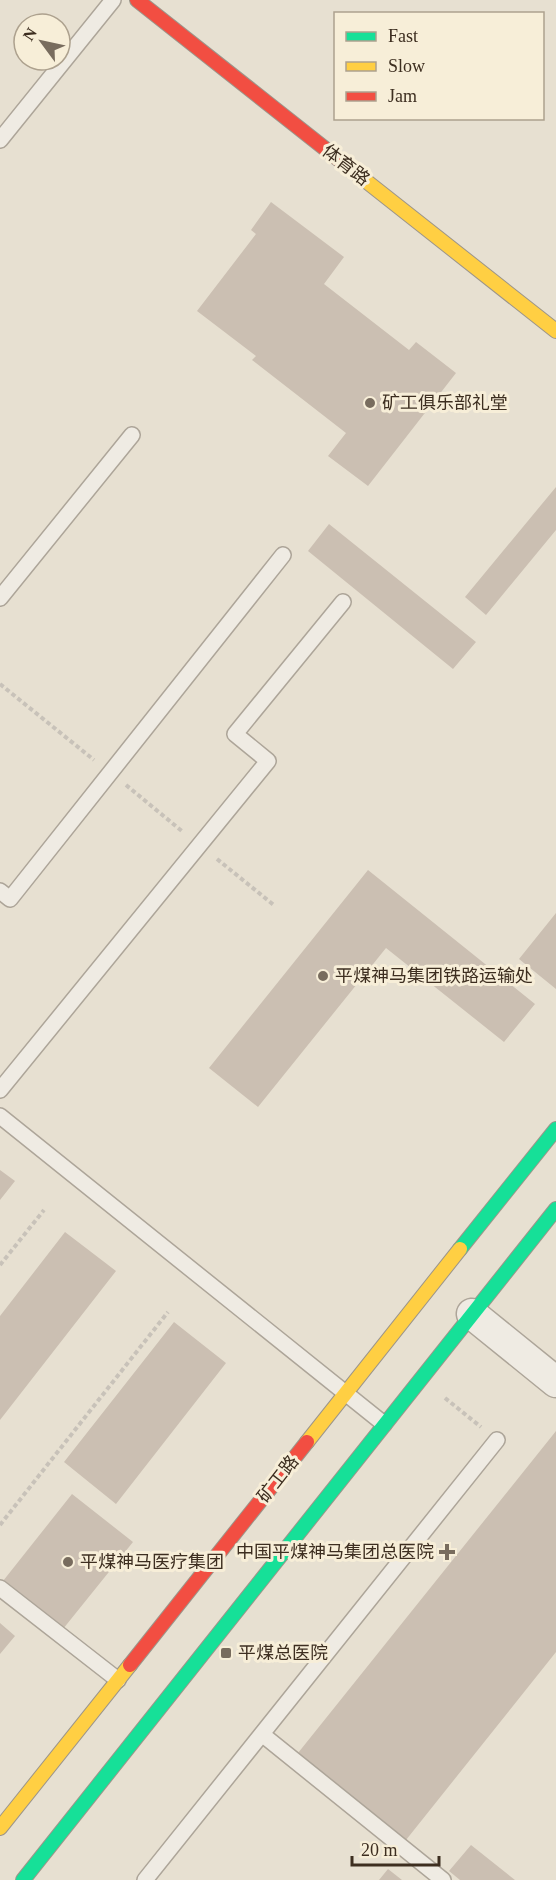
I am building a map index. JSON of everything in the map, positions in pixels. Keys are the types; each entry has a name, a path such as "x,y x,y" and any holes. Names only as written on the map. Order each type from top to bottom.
{"main road":[{"name":"体育路","path":"137,0 556,331"},
{"name":"矿工路","path":"0,1828 556,1129"},
{"path":"23,1880 556,1209"}],"street":[{"path":"472,1314 556,1382"}],"lane":[{"path":"0,140 112,0"},
{"path":"0,598 132,435"},
{"path":"0,891 10,899 283,555"},
{"path":"0,1090 268,761 235,734 343,602"},
{"path":"0,1116 384,1424"},
{"path":"145,1880 497,1440"},
{"path":"0,1588 118,1680"},
{"path":"263,1735 443,1880"}],"path":[{"path":"0,684 275,906"},
{"path":"0,1265 44,1210"},
{"path":"0,1525 168,1312"},
{"path":"421,1379 497,1440"}],"building":[{"name":"矿工俱乐部礼堂","path":"271,202 344,257 324,284 409,350 416,342 456,373 368,486 328,456 346,433 252,360 256,356 197,311 256,234 251,230"},
{"path":"556,487 556,530 486,615 465,597"},
{"path":"329,524 476,642 453,669 308,551"},
{"name":"平煤神马集团铁路运输处","path":"368,870 535,1004 504,1042 386,948 258,1107 209,1068"},
{"path":"556,913 556,989 519,959"},
{"path":"0,1170 15,1181 0,1200"},
{"path":"65,1232 116,1271 0,1420 0,1316"},
{"path":"174,1322 226,1363 116,1504 64,1462"},
{"path":"556,1431 556,1652 406,1840 298,1753"},
{"name":"平煤神马医疗集团","path":"72,1494 133,1542 63,1629 3,1581"},
{"path":"0,1623 15,1636 0,1654"},
{"path":"471,1845 515,1880 460,1880 449,1871"},
{"path":"388,1869 402,1880 379,1880"}],"traffic: fast":[{"path":"460,1249 556,1129"},
{"path":"23,1880 556,1209"}],"traffic: slow":[{"path":"347,166 556,331"},
{"path":"307,1442 460,1249"},
{"path":"0,1828 130,1665"}],"traffic: jam":[{"path":"137,0 347,166"},
{"path":"130,1665 307,1442"}],"place":[{"name":"矿工俱乐部礼堂","path":"370,403"},
{"name":"平煤神马集团铁路运输处","path":"323,976"},
{"name":"中国平煤神马集团总医院","path":"447,1552"},
{"name":"平煤神马医疗集团","path":"68,1562"},
{"name":"平煤总医院","path":"226,1653"}]}
